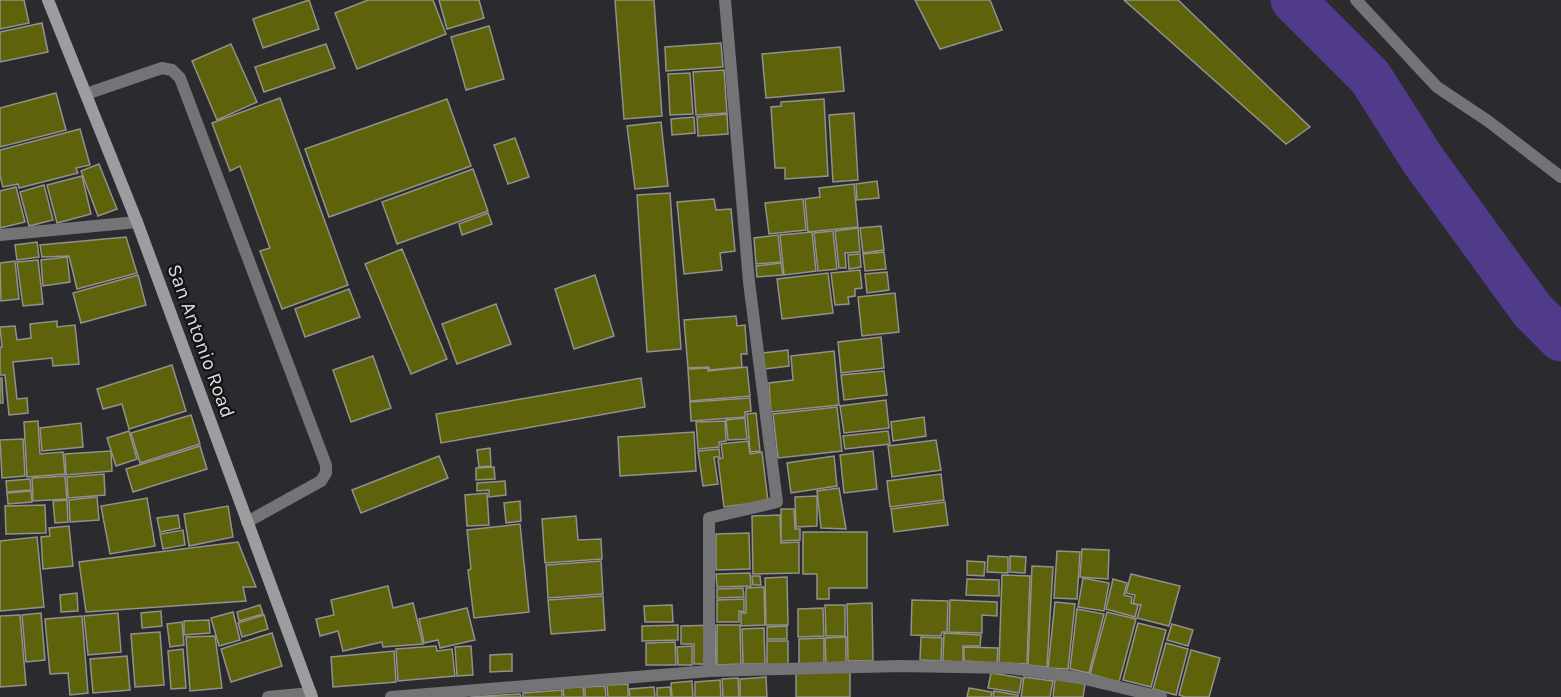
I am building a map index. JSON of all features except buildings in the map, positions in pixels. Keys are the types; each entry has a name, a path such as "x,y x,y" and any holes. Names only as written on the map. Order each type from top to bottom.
{"street":[{"name":"San Antonio Road","path":"48,0 137,222 311,695"},
{"path":"709,671 709,518 777,502 749,282 724,0"},
{"path":"1356,0 1437,87 1488,121 1561,177"},
{"path":"86,94 162,68 172,70 180,78 197,122 326,465 326,473 321,481 247,522"},
{"path":"0,235 137,222"},
{"path":"391,697 709,671 901,666 1009,668 1081,678 1161,697"},
{"path":"268,697 311,695"}],"waterway":[{"path":"1293,0 1370,77 1423,160 1532,310 1561,339"}]}
